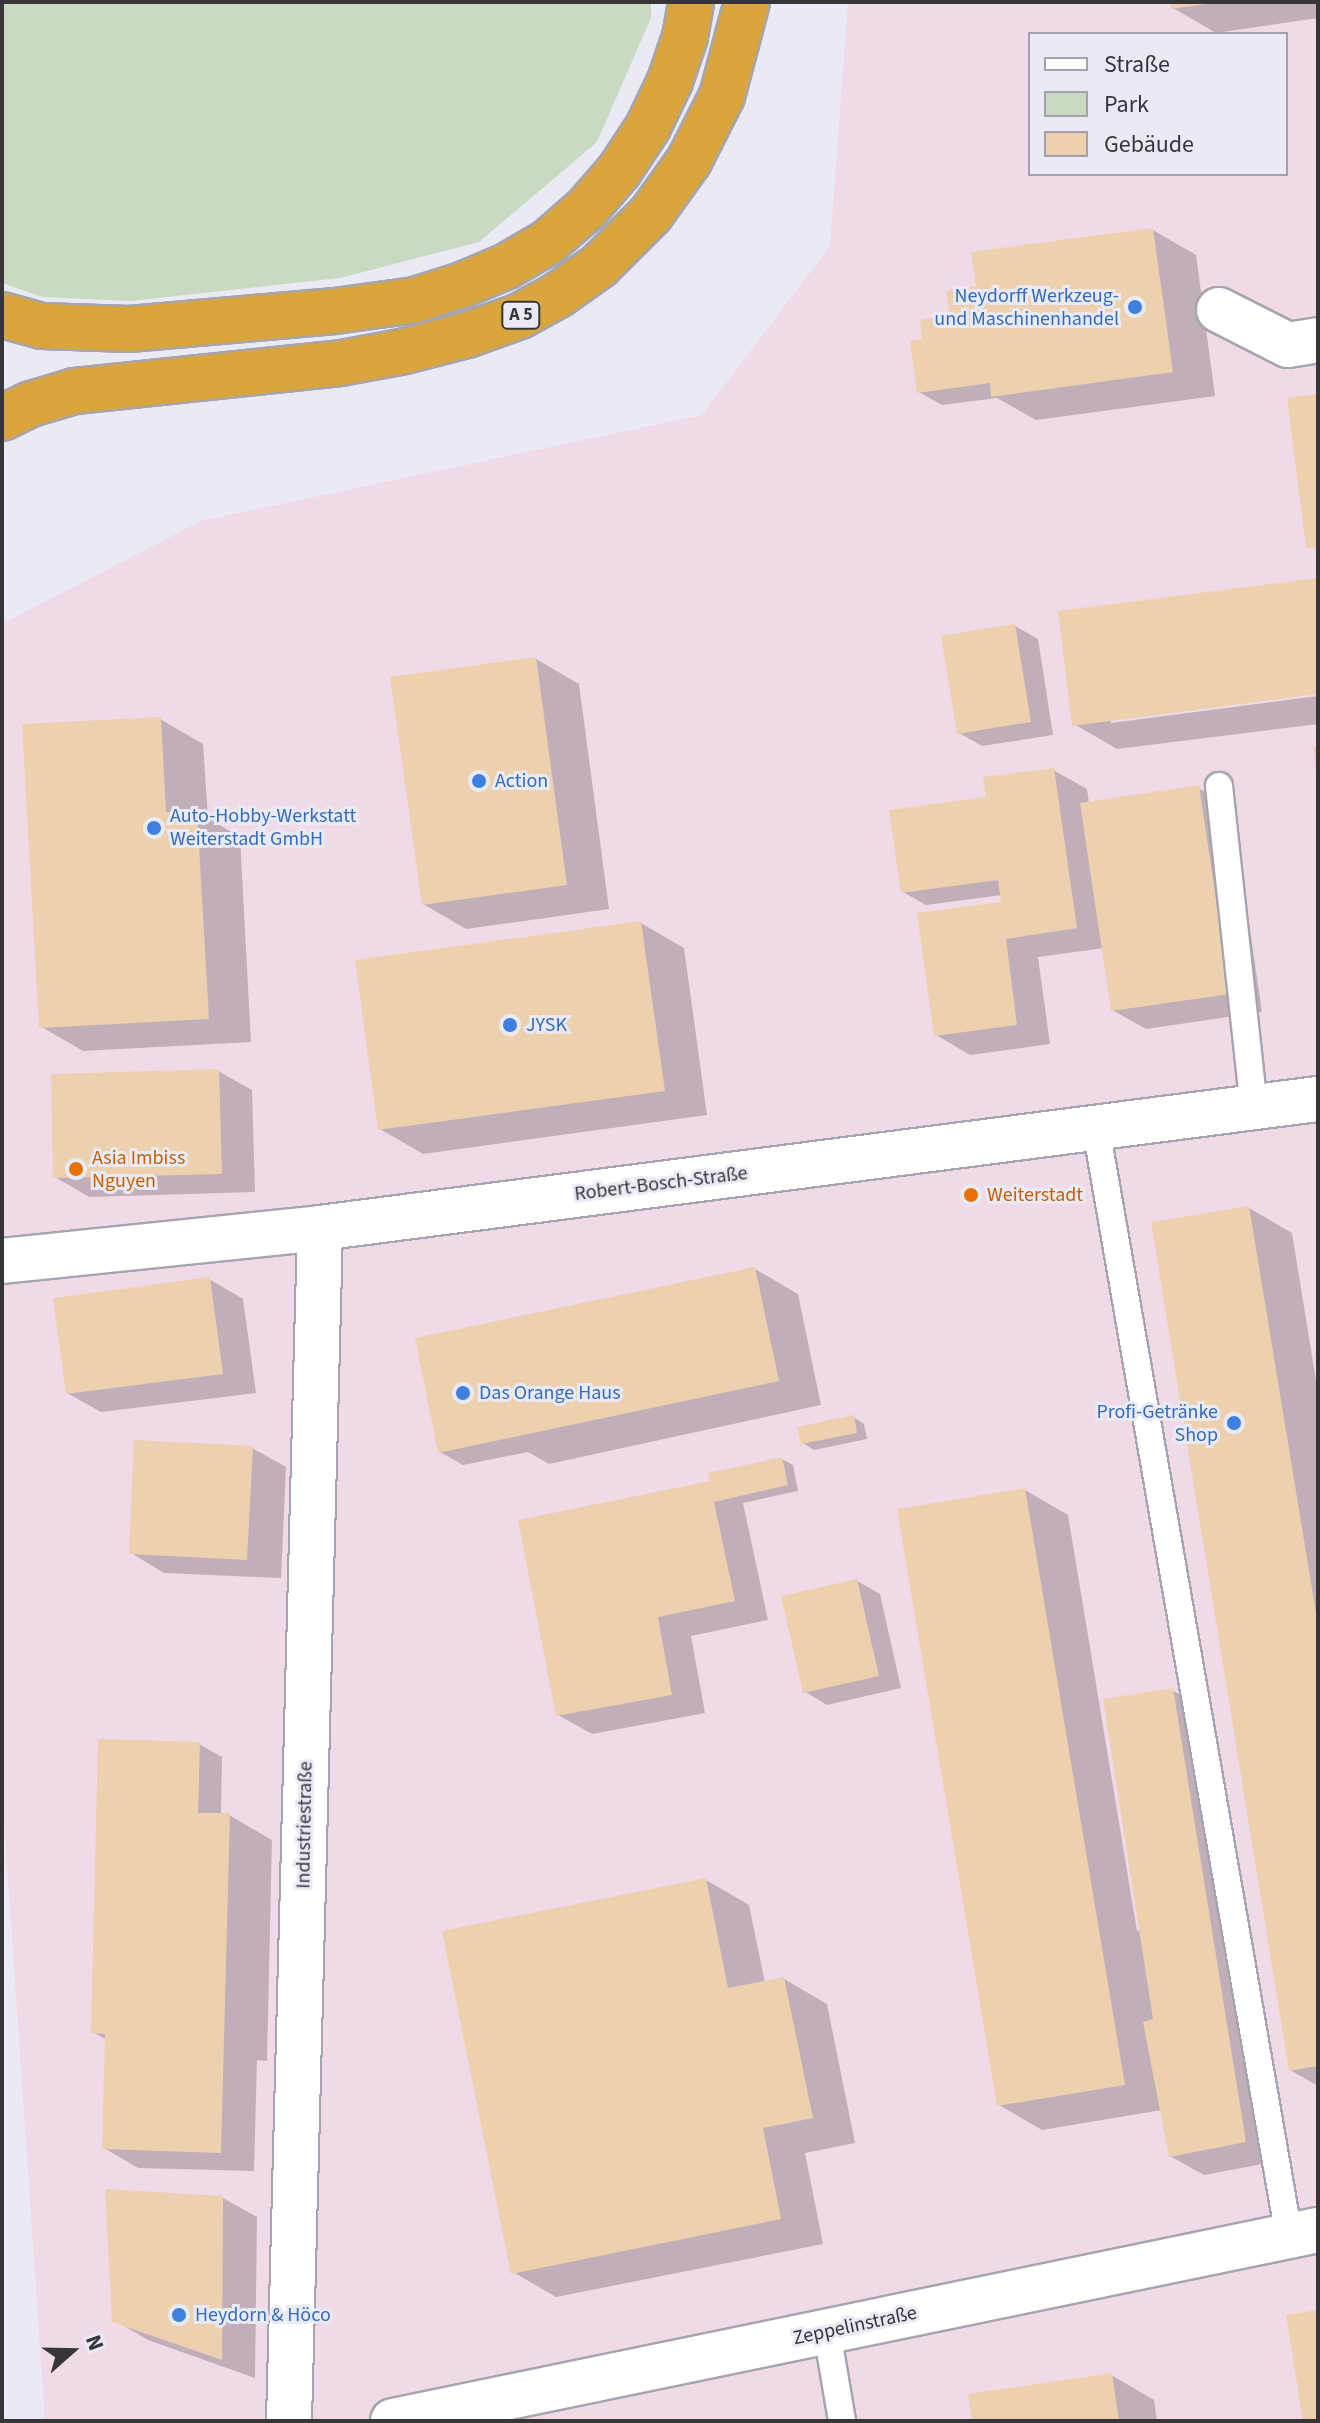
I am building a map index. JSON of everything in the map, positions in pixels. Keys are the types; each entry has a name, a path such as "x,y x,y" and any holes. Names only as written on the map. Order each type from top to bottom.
{"highway":[{"path":"2,315 42,326 129,329 335,311 415,300 507,266 548,242 587,208 619,171 648,127 670,81 685,37 691,2"},
{"name":"A 5","path":"2,418 31,404 75,391 128,383 341,363 405,351 467,335 520,316 558,295 599,266 651,214 689,161 722,96 747,2"}],"street":[{"path":"1219,310 1288,345 1318,340"},
{"name":"Robert-Bosch-Straße","path":"2,1261 320,1228 1318,1099"},
{"name":"Industriestraße","path":"289,2421 320,1228"},
{"name":"Zeppelinstraße","path":"393,2421 1303,2233"}],"lane":[{"path":"1219,786 1254,1108"},
{"path":"1096,1128 1303,2233"},
{"path":"827,2332 842,2421"}],"shaded area":[{"path":"848,2 1318,2 1318,2421 45,2421 2,1790 2,624 201,521 702,415 830,246"}],"green space":[{"path":"2,2 651,2 651,18 597,142 479,242 340,278 131,301 42,297 2,283"}],"building":[{"path":"1170,2 1207,2 1207,4 1171,9"},
{"path":"1153,228 1173,372 991,397 990,383 917,393 910,341 922,339 920,320 950,315 946,291 976,286 971,252"},
{"path":"1318,394 1318,547 1306,548 1287,398"},
{"path":"1318,578 1318,694 1072,726 1058,611"},
{"path":"1015,624 1031,722 957,734 941,636"},
{"name":"Action","path":"536,657 567,885 422,905 390,677"},
{"path":"161,717 166,812 197,810 209,1019 39,1028 22,724"},
{"path":"1313,747 1318,747 1318,769 1316,769"},
{"path":"1054,768 1077,928 1006,939 1017,1025 934,1036 917,913 1001,902 998,880 901,893 889,810 986,797 983,777"},
{"path":"1199,785 1230,994 1111,1011 1080,803"},
{"name":"JYSK","path":"641,921 665,1091 378,1130 355,960"},
{"path":"219,1069 222,1174 53,1178 51,1074"},
{"name":"Profi-Getränke Shop","path":"1249,1206 1318,1625 1318,2066 1289,2071 1151,1222"},
{"path":"755,1267 779,1381 438,1453 415,1338"},
{"path":"210,1277 223,1374 66,1394 53,1298"},
{"path":"854,1415 857,1433 801,1444 797,1427"},
{"path":"134,1440 253,1446 247,1560 129,1554"},
{"path":"782,1457 788,1485 714,1502 735,1601 658,1617 672,1695 556,1716 518,1520 710,1481 708,1473"},
{"path":"1025,1488 1125,2085 997,2106 897,1509"},
{"path":"857,1579 879,1676 803,1693 781,1596"},
{"path":"1173,1688 1246,2142 1169,2157 1143,2022 1153,2019 1103,1699"},
{"path":"98,1739 200,1742 198,1813 230,1813 221,2153 102,2149 105,2034 91,2033"},
{"path":"706,1878 728,1988 784,1977 813,2118 763,2128 781,2219 511,2274 442,1931"},
{"path":"105,2189 223,2196 222,2360 112,2322"},
{"path":"1318,2310 1318,2421 1303,2421 1286,2315"},
{"path":"1112,2373 1119,2421 972,2421 968,2394"}],"place":[{"name":"Neydorff Werkzeug- und Maschinenhandel","path":"1135,307"},
{"name":"Action","path":"479,781"},
{"name":"Auto-Hobby-Werkstatt Weiterstadt GmbH","path":"154,828"},
{"name":"JYSK","path":"510,1025"},
{"name":"Asia Imbiss Nguyen","path":"76,1169"},
{"name":"Weiterstadt","path":"971,1195"},
{"name":"Das Orange Haus","path":"463,1393"},
{"name":"Profi-Getränke Shop","path":"1234,1423"},
{"name":"Heydorn & Höco","path":"179,2315"}]}
